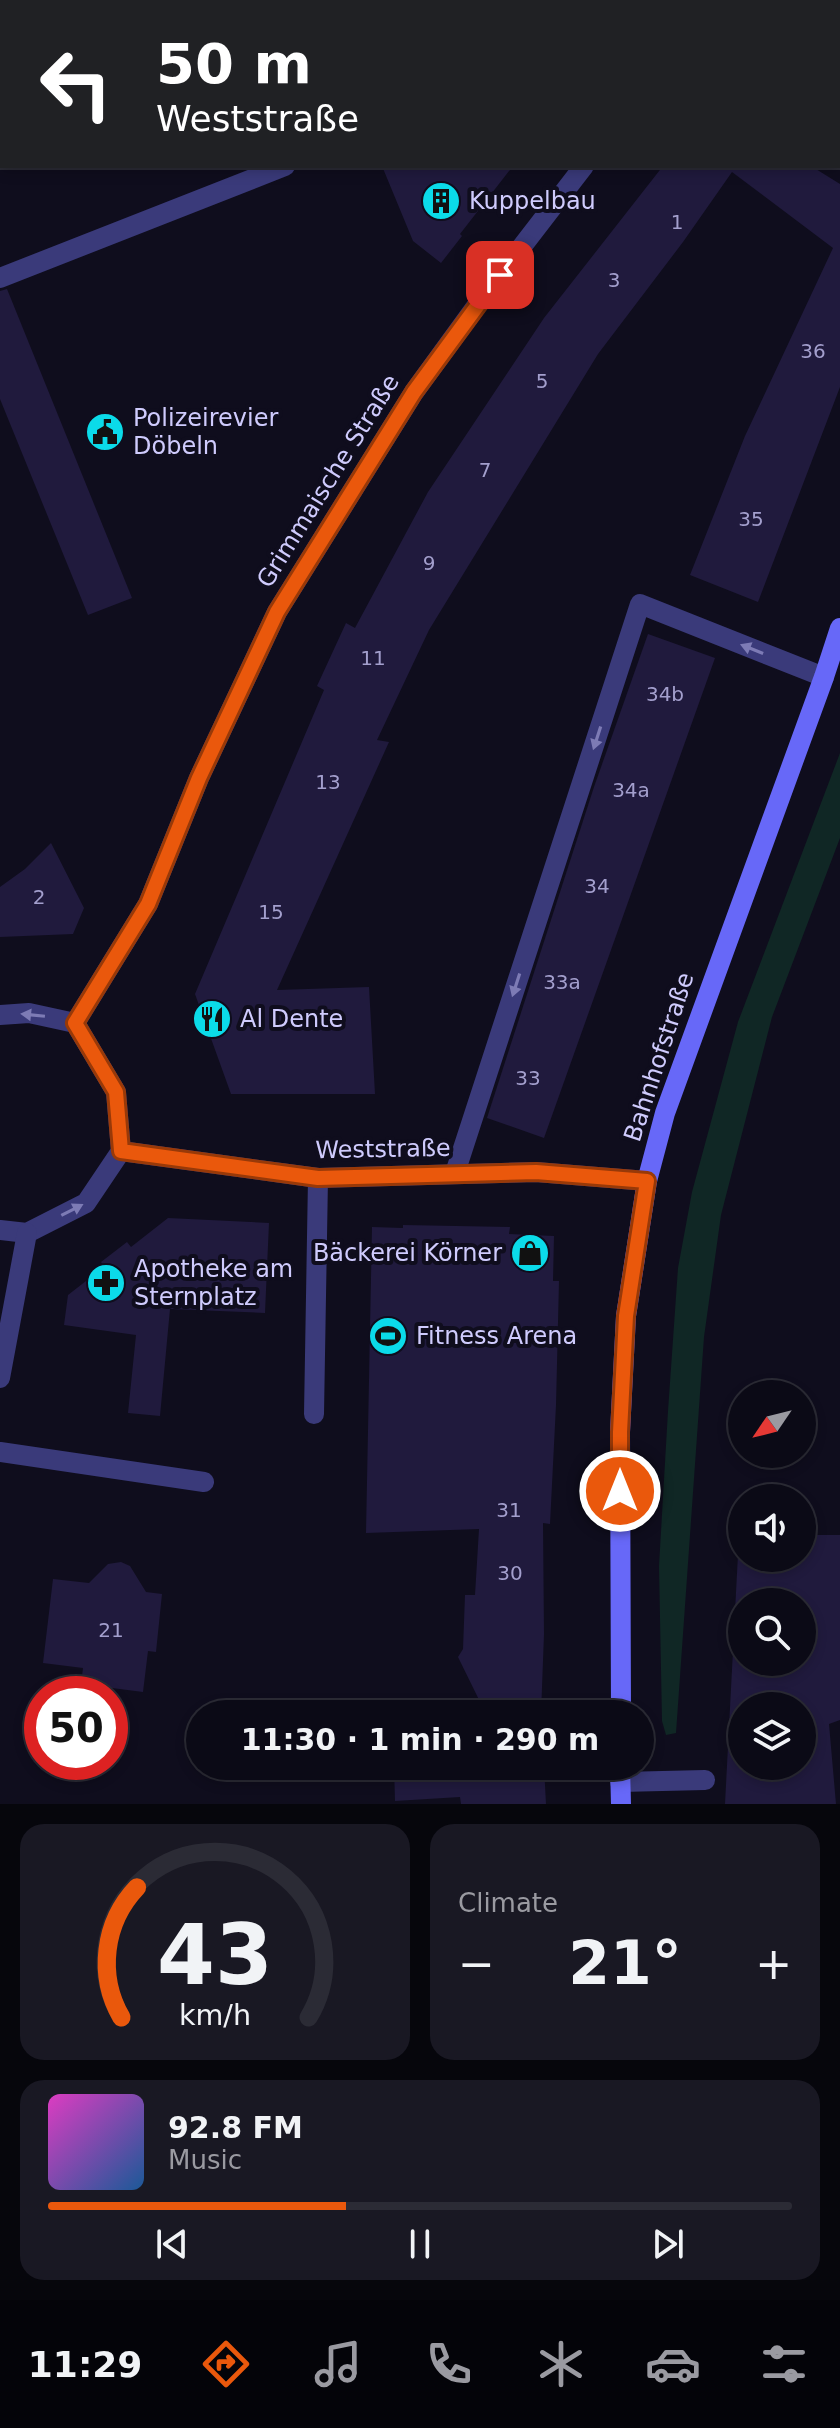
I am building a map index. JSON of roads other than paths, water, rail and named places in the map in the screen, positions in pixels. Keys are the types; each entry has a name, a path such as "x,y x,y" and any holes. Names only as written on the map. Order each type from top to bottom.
{"main road":[{"name":"Bahnhofstraße","path":"621,1700 620,1432 626,1316 647,1181 665,1113 840,628"},
{"path":"620,1780 621,1804"}],"street":[{"path":"0,278 280,168"},
{"name":"Grimmaische Straße","path":"75,1023 148,904 199,778 277,612 414,392 582,168"},
{"path":"455,1173 640,604 824,677"},
{"path":"0,1015 29,1013 75,1023 116,1092 121,1151 86,1203 27,1233 0,1230"},
{"name":"Weststraße","path":"121,1151 318,1178 536,1172 647,1181"},
{"path":"314,1414 318,1178"},
{"path":"0,1378 27,1233"},
{"path":"0,1452 204,1482"},
{"path":"654,1776 705,1780"}],"place":[{"name":"Kuppelbau","path":"441,201"},
{"name":"Polizeirevier Döbeln","path":"105,432"},
{"name":"Al Dente","path":"212,1019"},
{"name":"Bäckerei Körner","path":"530,1253"},
{"name":"Apotheke am Sternplatz","path":"106,1283"},
{"name":"Fitness Arena","path":"388,1336"}]}
